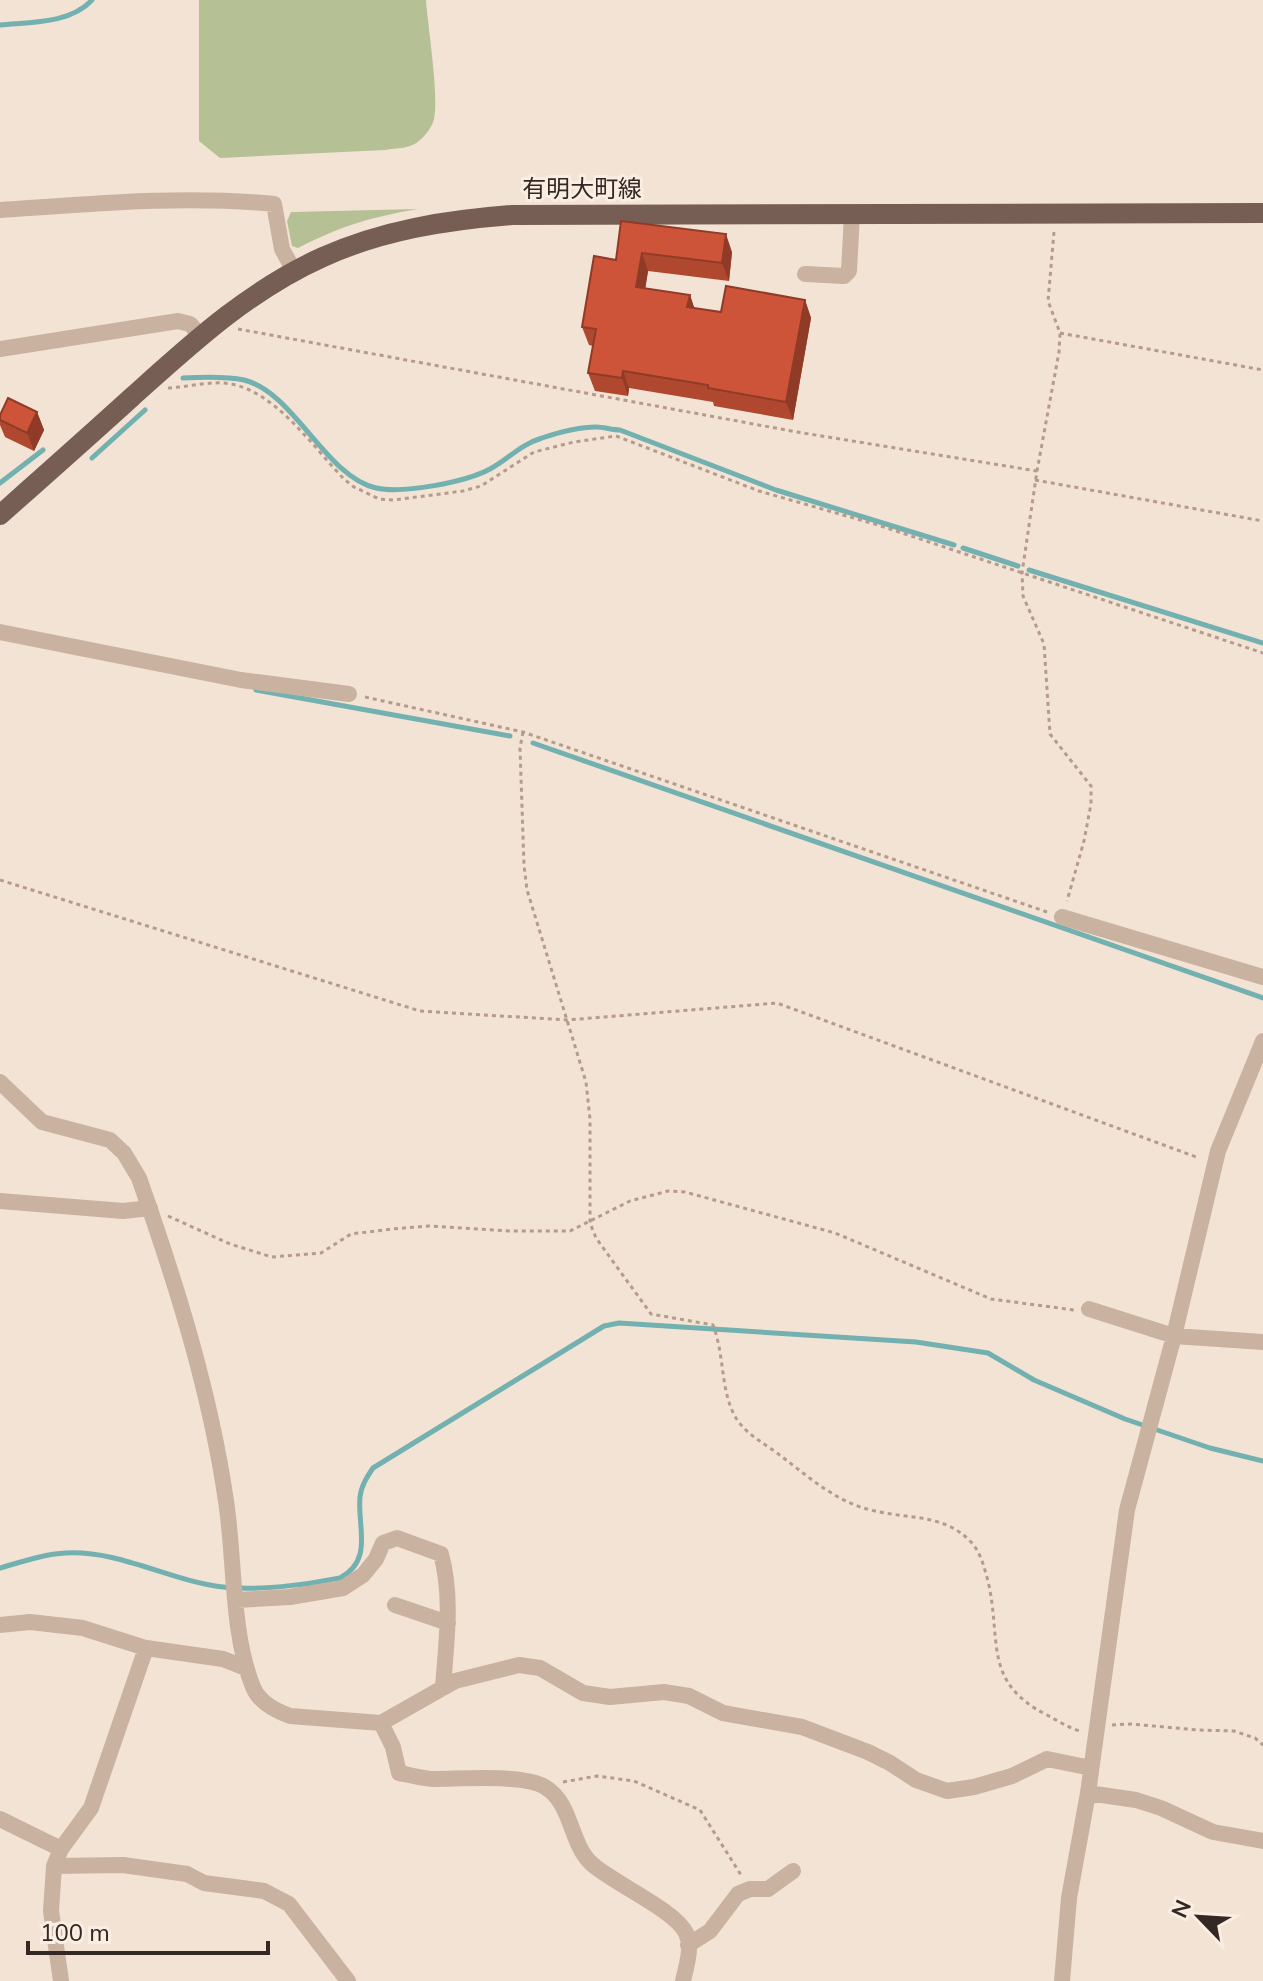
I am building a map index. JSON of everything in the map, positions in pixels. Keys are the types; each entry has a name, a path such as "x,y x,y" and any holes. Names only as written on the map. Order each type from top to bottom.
{"main road":[{"name":"有明大町線","path":"0,515 230,312 294,271 322,257 379,237 468,218 528,215 1263,213"}],"street":[{"path":"0,210 125,202 274,204 282,249 294,271"},
{"path":"805,274 844,276 849,271 852,214"},
{"path":"0,349 178,321 190,324 201,336"},
{"path":"0,632 241,680 349,694"},
{"path":"1062,917 1263,977"},
{"path":"1062,1981 1069,1898 1088,1793 1127,1510 1174,1336 1215,1164 1263,1041"},
{"path":"0,1082 42,1122 110,1140 124,1153 139,1178 196,1353 226,1501 246,1668 254,1692 277,1712 290,1716 381,1723 455,1681 519,1665 540,1668 583,1693 610,1697 664,1692 689,1696 723,1713 802,1727 868,1752 916,1780 947,1791 1012,1776 1047,1759 1091,1768"},
{"path":"0,1201 123,1211 150,1208"},
{"path":"1089,1309 1174,1336 1263,1342"},
{"path":"236,1600 290,1597 343,1588 363,1575 376,1559 383,1543 397,1538 441,1554 448,1623 443,1688"},
{"path":"395,1605 448,1623"},
{"path":"0,1625 30,1622 83,1628 146,1648 223,1659 246,1668"},
{"path":"61,1981 51,1911 54,1866 61,1849 91,1808 146,1648"},
{"path":"381,1723 393,1747 399,1773 433,1779 522,1781 544,1786 562,1802 582,1852 593,1865 671,1917 687,1933 689,1957 683,1981"},
{"path":"1088,1793 1136,1800 1213,1832 1263,1841"},
{"path":"0,1819 61,1849"},
{"path":"54,1866 123,1865 187,1874 204,1883 264,1891 289,1904 348,1981"},
{"path":"688,1945 710,1931 738,1894 750,1889 768,1889 793,1871"}],"path":[{"path":"349,694 523,732 1062,917 1084,841 1091,786 1050,734 1044,644 1023,596 1022,573 1060,333 1048,301 1055,213"},
{"path":"1060,333 1263,370"},
{"path":"257,334 797,432 1037,471"},
{"path":"192,385 228,383 263,396 344,479 379,499 394,500 463,491 481,486 534,452 616,436 759,491 878,525 1263,653"},
{"path":"1035,480 1263,521"},
{"path":"523,732 520,748 527,890 586,1082 590,1119 590,1223 596,1238 651,1314 713,1325 723,1357 727,1402 743,1430 821,1487 848,1502 874,1511 928,1518 954,1529 971,1542 983,1561 1002,1674 1023,1703 1075,1729 1096,1730 1131,1724 1234,1731 1255,1738 1263,1745"},
{"path":"0,880 420,1011 567,1020 777,1003 1215,1164"},
{"path":"150,1208 230,1244 272,1257 321,1253 351,1234 392,1229 429,1226 570,1231 630,1201 668,1191 685,1192 835,1233 991,1299 1089,1309"},
{"path":"544,1786 597,1776 634,1781 700,1810 750,1889"}],"green space":[{"path":"199,0 426,0 435,94 434,119 430,128 408,147 220,158 199,141"},
{"path":"418,209 356,223 298,248 292,246 287,221 291,212"}],"building":[{"path":"621,221 726,234 722,263 642,253 636,287 690,295 687,307 721,312 726,286 805,300 786,402 623,371 622,378 588,373 596,329 582,327 594,256 616,260"},
{"path":"8,398 37,412 27,433 0,420"}],"waterway":[{"path":"0,25 61,18 73,14 92,0"},
{"path":"183,378 237,379 262,388 279,400 341,468 376,488 418,488 466,478 490,469 534,441 569,431 599,427 620,430 776,490 954,545"},
{"path":"92,458 145,410"},
{"path":"0,483 43,450"},
{"path":"963,548 1018,566"},
{"path":"1029,570 1263,643"},
{"path":"256,690 510,736"},
{"path":"533,743 1263,998"},
{"path":"0,1568 49,1555 86,1553 223,1587 282,1587 340,1578 357,1562 362,1542 361,1493 373,1468 604,1326 619,1323 916,1342 988,1353 1034,1380 1125,1419 1210,1448 1263,1461"}]}
